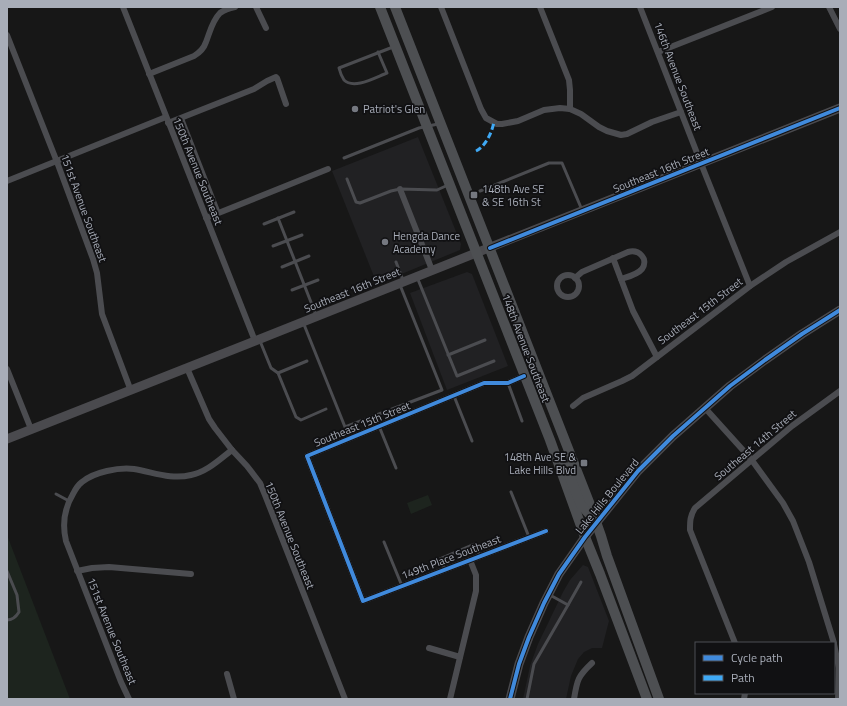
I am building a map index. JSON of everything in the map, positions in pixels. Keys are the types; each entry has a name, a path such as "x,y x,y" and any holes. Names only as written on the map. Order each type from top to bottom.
{"main road":[{"name":"148th Avenue Southeast","path":"380,7 550,440 585,537 647,699"},
{"name":"148th Avenue Southeast","path":"395,7 596,523 659,699"},
{"path":"550,440 560,452 581,505 596,523"},
{"path":"585,537 592,540 602,553 607,556"}],"street":[{"name":"150th Avenue Southeast","path":"123,7 206,218 257,340"},
{"path":"150,74 194,56 200,52 206,43 214,20 226,9 235,7"},
{"path":"256,7 266,28"},
{"path":"441,7 481,109 486,118 497,124 507,124 544,110 560,108 570,109 581,114 598,127 621,135 628,134 652,122 681,112"},
{"path":"540,7 569,80 570,109"},
{"name":"146th Avenue Southeast","path":"640,7 750,286"},
{"path":"658,52 772,7"},
{"path":"829,7 840,29"},
{"name":"151st Avenue Southeast","path":"7,35 93,259 98,279 102,314 131,391"},
{"path":"7,182 167,120 182,117 254,89 266,81 276,77 286,104"},
{"name":"Southeast 16th Street","path":"7,438 131,391 840,108"},
{"path":"206,218 328,169"},
{"path":"400,189 432,270"},
{"name":"Southeast 15th Street","path":"573,406 583,398 632,376 750,286 786,262 840,232"},
{"path":"575,278 582,272 613,258 632,251 639,253 644,258 644,266 640,272 621,279"},
{"path":"613,258 633,311 657,357"},
{"name":"Lake Hills Boulevard","path":"510,699 519,664 559,574 585,537 638,471 651,457 730,386 802,334 840,310"},
{"name":"150th Avenue Southeast","path":"187,368 209,419 232,450 260,483 344,699"},
{"path":"7,369 31,429"},
{"name":"Southeast 15th Street","path":"363,600 307,456 484,383 508,383 524,376"},
{"name":"Southeast 14th Street","path":"734,642 690,530 691,513 751,459 792,426 839,393"},
{"path":"705,408 751,459 783,503 793,521 809,562 834,642"},
{"path":"191,574 109,567 77,571 64,533 65,512 77,487 90,477 115,469 133,469 169,477 191,475 208,468 232,450"},
{"name":"149th Place Southeast","path":"363,600 546,531"},
{"name":"149th Place Southeast","path":"450,699 476,591 476,575 470,560"},
{"name":"151st Avenue Southeast","path":"77,571 120,682 129,699"},
{"path":"429,648 460,657"},
{"path":"835,648 839,668 838,699"},
{"path":"574,699 577,682 584,670 592,663"},
{"path":"227,674 234,699"}],"lane":[{"path":"378,52 387,73 357,84 350,84 344,80 339,68 378,52 395,46"},
{"path":"182,117 219,212"},
{"path":"344,158 420,128 440,123"},
{"path":"480,191 549,163 562,163 582,211"},
{"path":"347,179 356,202 360,203 400,189 437,190 450,184"},
{"path":"264,224 294,212"},
{"path":"278,218 317,316"},
{"path":"273,246 302,235"},
{"path":"282,267 309,256"},
{"path":"303,322 345,427 442,390 402,283 396,262"},
{"path":"417,277 457,376 494,362"},
{"path":"292,290 318,280"},
{"path":"257,340 271,368 278,373 296,417 301,420 326,409"},
{"path":"448,355 485,340"},
{"path":"278,373 308,361"},
{"path":"508,383 522,421"},
{"path":"454,396 472,441"},
{"path":"379,426 396,468"},
{"path":"511,492 529,537"},
{"path":"56,494 69,501"},
{"path":"384,542 402,586"},
{"path":"445,569 440,559 475,544 480,556"},
{"path":"7,571 17,595 19,612 15,618 7,620"},
{"path":"527,699 534,664 581,582"},
{"path":"549,594 568,605"}],"shaded area":[{"path":"418,137 461,244 460,250 377,284 332,171"},
{"path":"467,272 472,274 508,366 447,390 410,293"},
{"path":"428,495 432,505 411,514 407,503"},
{"path":"7,535 70,699 7,699"},
{"path":"583,565 588,567 609,621 602,648 592,648 584,652 578,659 571,676 566,699 523,699 530,666 538,644 563,592 570,580"}],"marked path":[{"path":"476,151 483,146 488,138 494,122"}],"cycle path":[{"path":"490,248 840,108"},
{"path":"510,699 519,664 529,637 559,574 585,537 638,471 673,436 730,386 802,334 840,310"},
{"path":"524,376 508,383 484,383 307,456 363,601 546,531"}],"place":[{"name":"Patriot's Glen","path":"355,109"},
{"name":"148th Ave SE & SE 16th St","path":"474,195"},
{"name":"Hengda Dance Academy","path":"385,242"},
{"name":"148th Ave SE & Lake Hills Blvd","path":"584,463"}]}
